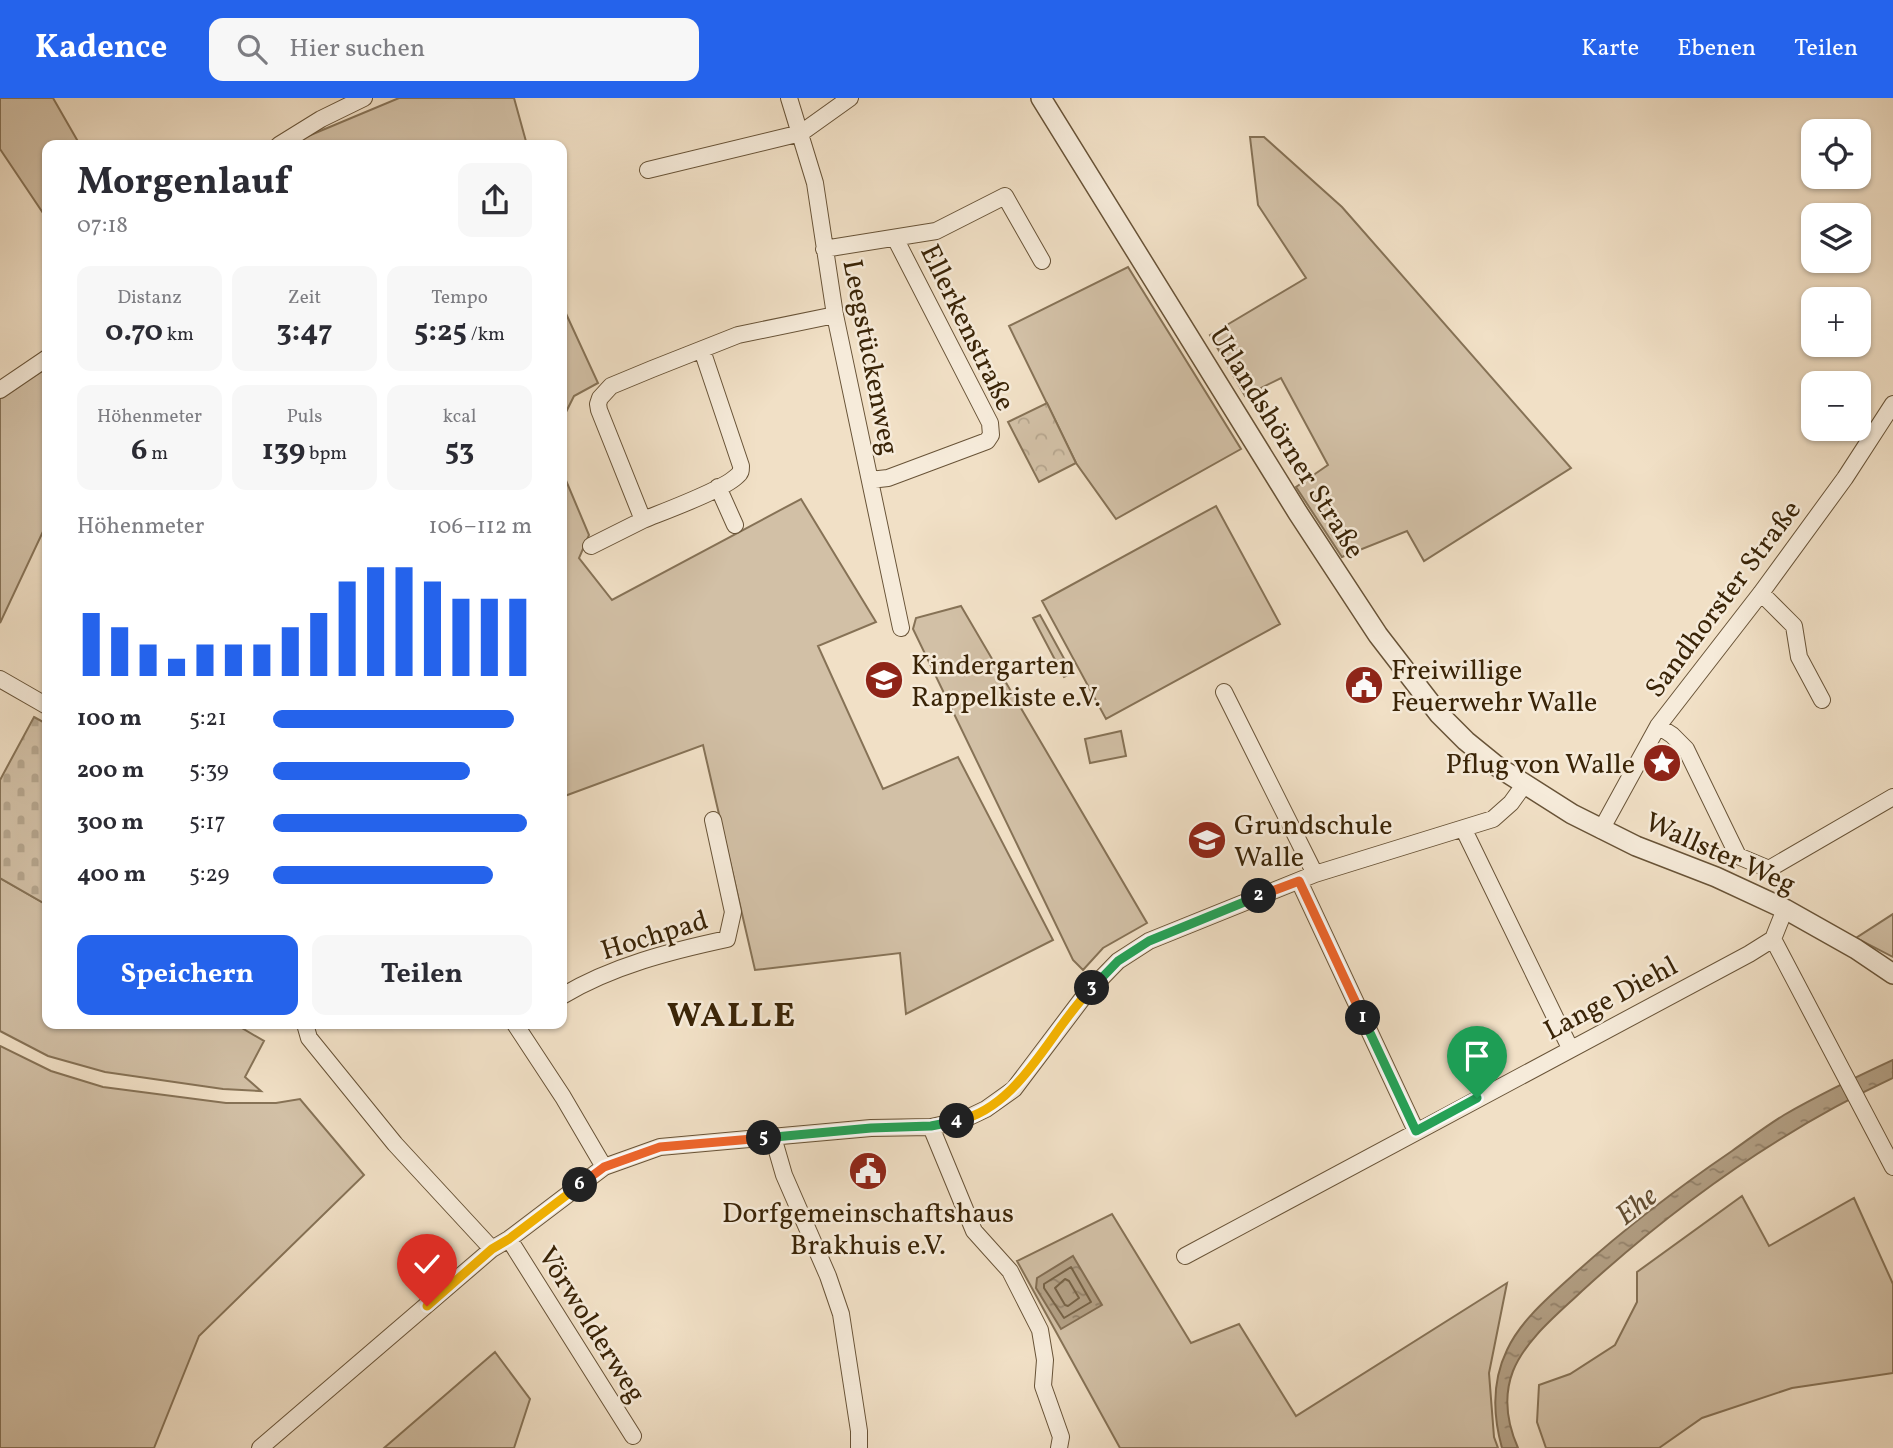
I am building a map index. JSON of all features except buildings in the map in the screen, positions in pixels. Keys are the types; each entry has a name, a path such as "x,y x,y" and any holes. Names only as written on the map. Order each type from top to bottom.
{"street":[{"path":"287,140 321,119 364,98"},
{"name":"Leegstückenweg","path":"789,98 815,183 835,315 901,628"},
{"path":"649,170 801,133 850,98"},
{"name":"Utlandshörner Straße","path":"1041,98 1298,513 1378,635 1439,714 1466,741 1524,785"},
{"path":"824,248 936,231 1005,196 1042,261"},
{"name":"Ellerkenstraße","path":"870,480 888,478 987,441 991,435 990,423 895,238"},
{"path":"643,520 598,404 604,391 738,335 835,315"},
{"path":"591,546 739,475 741,466 702,350"},
{"path":"0,390 42,361"},
{"name":"Sandhorster Straße","path":"1601,830 1658,726 1761,593 1845,478 1893,404"},
{"path":"718,487 735,525"},
{"path":"1761,593 1794,626 1800,657 1822,700"},
{"path":"0,679 42,703"},
{"path":"1224,692 1315,874"},
{"path":"1658,726 1686,749 1738,856 1769,869 1893,797"},
{"path":"260,1448 492,1249 604,1167 660,1147 871,1128 931,1126 963,1120 986,1109 1014,1088 1079,1002 1118,961 1149,941 1315,874 1493,819 1511,803 1524,785"},
{"name":"Wallster Weg","path":"1524,785 1601,830 1716,877 1785,909 1856,949 1893,974"},
{"name":"Hochpad","path":"567,993 580,985 667,952 727,939 733,912 713,820"},
{"path":"1464,830 1570,1048"},
{"path":"1299,881 1416,1131"},
{"path":"1785,909 1773,939 1893,1167"},
{"name":"Lange Diehl","path":"1185,1256 1773,939"},
{"path":"306,1029 309,1038 394,1144 492,1249"},
{"path":"518,1029 563,1097 604,1167"},
{"path":"931,1126 974,1231 1010,1271 1040,1330 1045,1360 1043,1386 1061,1437 1059,1448"},
{"path":"773,1137 784,1175 828,1276 841,1314 859,1431 859,1448"},
{"name":"Vörwolderweg","path":"509,1239 633,1436"}],"green space":[{"path":"0,98 53,98 77,140 42,140 42,212 0,149"},
{"path":"399,98 514,98 526,140 299,140"},
{"path":"1250,137 1264,137 1342,207 1571,468 1424,561 1407,531 1342,557 1296,487 1328,465 1281,378 1245,396 1210,335 1306,278 1258,205"},
{"path":"1128,267 1241,449 1116,519 1076,463 1009,326"},
{"path":"567,316 598,383 574,396 567,410"},
{"path":"42,371 42,534 0,623 0,397"},
{"path":"1047,403 1076,463 1039,482 1008,422"},
{"path":"567,483 589,535 579,558 612,600 801,499 876,622 818,646 883,789 958,757 1053,940 906,1014 900,953 755,970 703,745 567,795"},
{"path":"1216,506 1280,624 1106,719 1042,601"},
{"path":"961,606 1147,923 1103,948 1083,970 1073,960 913,629 916,618"},
{"path":"1040,615 1072,673 1064,677 1033,618"},
{"path":"34,717 42,721 42,902 0,878 0,780"},
{"path":"1121,731 1126,756 1090,763 1085,739"},
{"path":"0,878 42,902 42,1029 244,1029 264,1041 245,1077 261,1091 223,1089 105,1072 48,1056 0,1031"},
{"path":"1893,914 1893,957 1856,938"},
{"path":"0,1046 51,1071 103,1087 226,1103 276,1103 300,1099 364,1175 199,1336 154,1448 0,1448"},
{"path":"1742,1196 1769,1246 1854,1198 1893,1284 1893,1373 1792,1388 1702,1418 1659,1448 1546,1448 1537,1422 1539,1385 1570,1374 1615,1345 1637,1302 1637,1272"},
{"path":"1112,1214 1191,1343 1239,1324 1296,1416 1507,1283 1489,1373 1494,1437 1498,1448 1120,1448 1017,1261"},
{"path":"495,1352 530,1399 514,1448 384,1448"}],"water":[{"path":"1893,1060 1893,1078 1809,1122 1730,1172 1654,1229 1553,1318 1526,1348 1513,1371 1507,1400 1511,1429 1518,1448 1502,1448 1497,1424 1496,1386 1502,1362 1513,1339 1545,1300 1650,1210 1764,1128 1811,1100"},
{"path":"1073,1256 1102,1305 1061,1329 1036,1288 1037,1278"}],"place":[{"name":"Kindergarten Rappelkiste e.V.","path":"884,680"},
{"name":"Freiwillige Feuerwehr Walle","path":"1364,685"},
{"name":"Pflug von Walle","path":"1662,763"},
{"name":"Grundschule Walle","path":"1207,840"},
{"name":"Dorfgemeinschaftshaus Brakhuis e.V.","path":"868,1171"}],"district":[{"name":"WALLE","path":"732,1014"}],"route":[{"path":"427,1306 492,1249 604,1167 660,1147 871,1128 931,1126 963,1120 986,1109 1014,1088 1079,1002 1118,961 1149,941 1299,881 1416,1131 1477,1098"}],"water label":[{"name":"Ehe","path":"1636,1205"}]}
